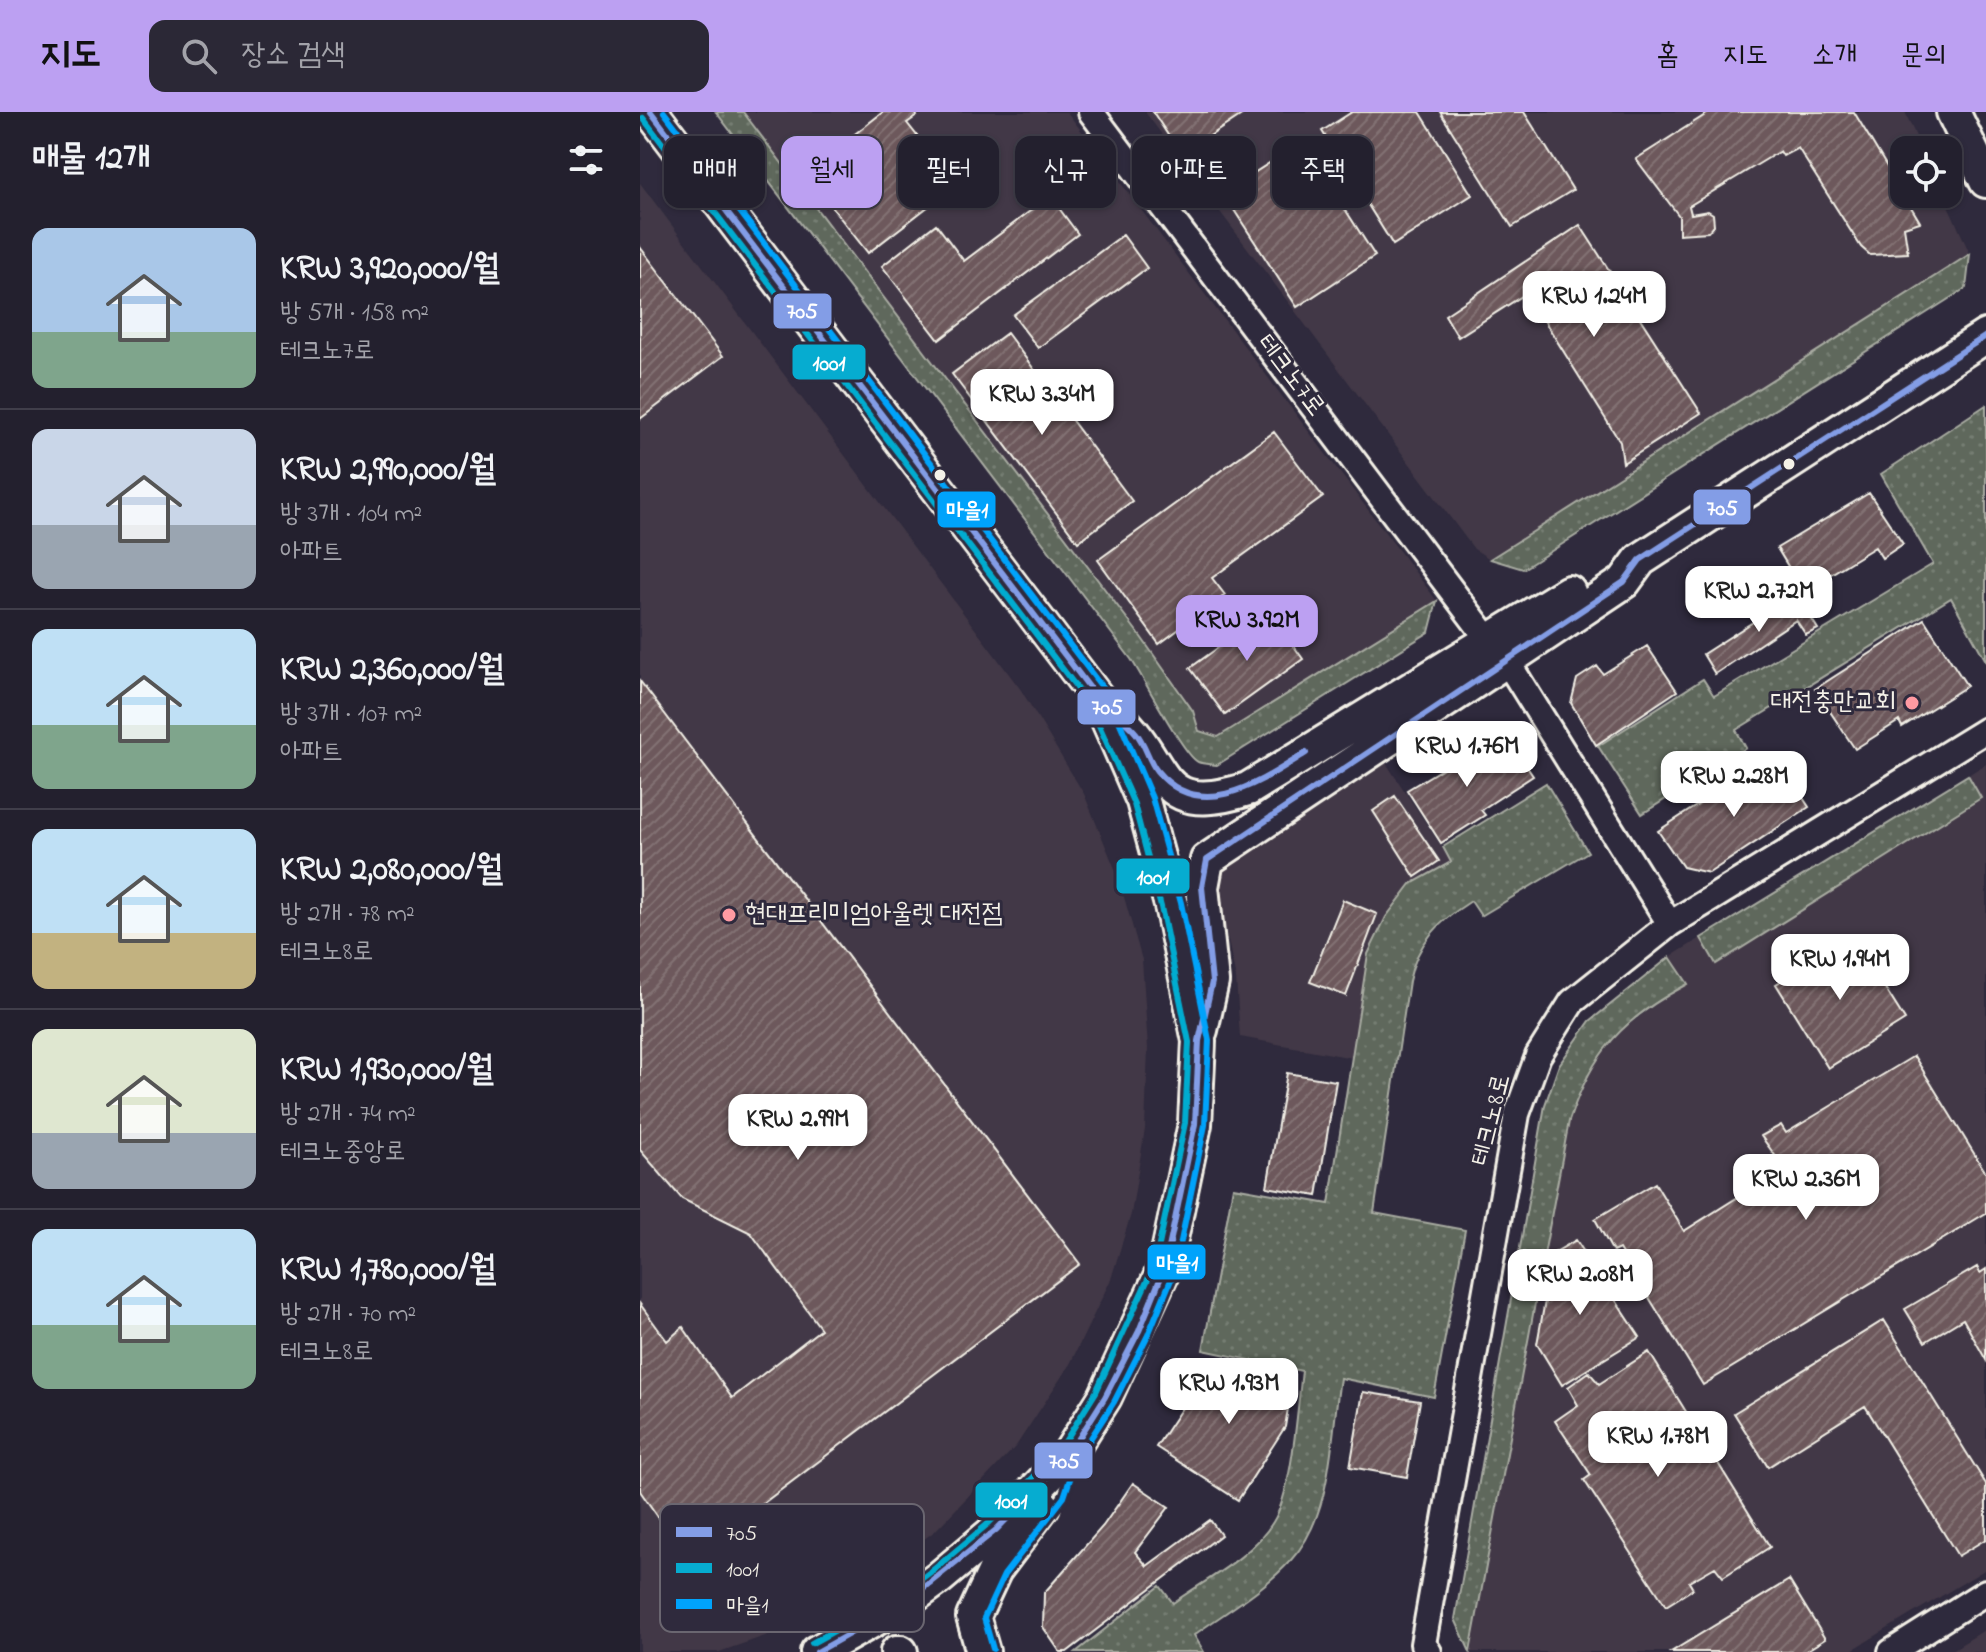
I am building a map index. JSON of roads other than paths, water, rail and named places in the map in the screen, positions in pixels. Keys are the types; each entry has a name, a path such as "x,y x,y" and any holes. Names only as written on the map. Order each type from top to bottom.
{"main road":[{"path":"651,112 1099,700 1136,733 1157,772 1180,794 1213,800 1248,789 1497,649 1624,582 1640,560 1986,336"},
{"path":"1953,112 1986,181"},
{"path":"924,1589 996,1530 1067,1457 1105,1397 1165,1267 1195,1124 1199,1041 1212,982 1202,887 1207,860 1497,649"},
{"path":"1099,700 1143,801 1171,905 1199,1041"},
{"path":"983,1652 973,1617 995,1570 1055,1492 1067,1457"},
{"path":"817,1652 853,1632"}],"street":[{"name":"테크노7로","path":"1091,112 1497,649 1670,924"},
{"name":"테크노8로","path":"1422,1649 1517,1114 1538,1056 1572,1002 1670,924 1986,730"},
{"path":"1891,1652 1986,1592"}],"place":[{"name":"대전충만교회","path":"1912,703"},
{"name":"현대프리미엄아울렛 대전점","path":"729,915"}]}
